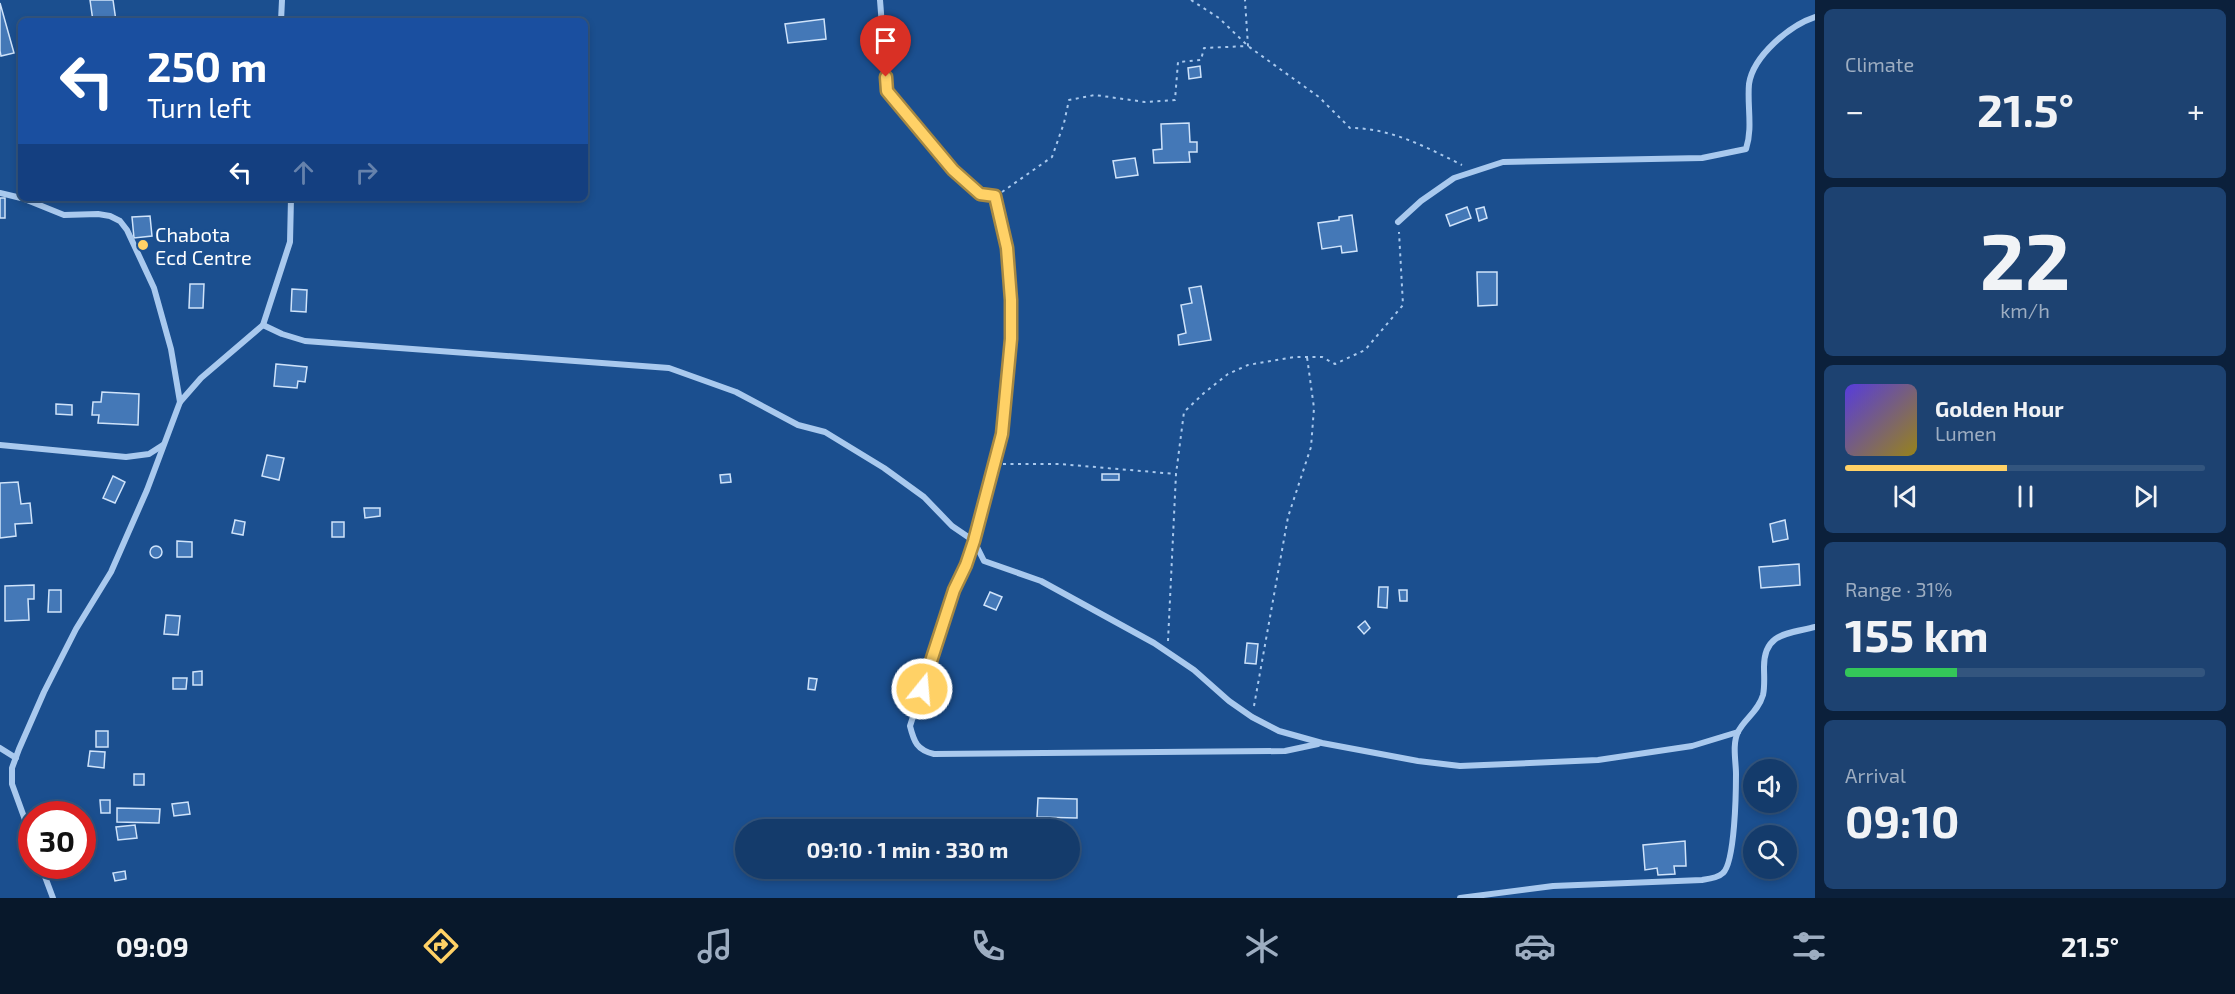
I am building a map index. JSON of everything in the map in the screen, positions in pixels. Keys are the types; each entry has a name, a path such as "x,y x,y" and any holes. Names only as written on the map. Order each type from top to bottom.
{"street":[{"path":"281,18 282,0"},
{"path":"880,0 887,91 953,170 980,194 995,196 1007,248 1011,339 1002,434 974,541 954,590 910,726 914,742 922,751 934,754 1285,751 1322,743"},
{"path":"1398,222 1421,201 1454,178 1503,162 1702,158 1746,149 1749,138 1749,82 1758,62 1783,34 1799,22 1815,17"},
{"path":"0,194 18,197"},
{"path":"29,201 64,214 110,216 120,221 127,230 154,288 171,349 180,402"},
{"path":"18,801 12,784 12,768 16,758 44,692 76,629 111,572 180,402 201,378 263,325 290,242 291,201"},
{"path":"263,325 305,341 669,368 736,392 798,425 825,432 884,468 924,497 952,526 974,541 984,561 1041,580 1167,652 1194,670 1229,701 1252,717 1280,731 1322,743 1418,761 1460,766 1598,760 1692,746 1738,732"},
{"path":"0,445 126,457 149,454 164,445"},
{"path":"1460,898 1553,886 1702,880 1721,876 1728,868 1730,858 1736,796 1735,746 1738,732 1759,706 1764,693 1764,654 1769,643 1779,637 1815,627"},
{"path":"0,747 16,758"},
{"path":"46,879 53,898"}],"path":[{"path":"1191,0 1219,18 1248,46 1319,97 1350,128 1371,128 1413,141 1475,171"},
{"path":"1245,0 1248,46"},
{"path":"995,196 1052,157 1069,100 1095,95 1145,102 1175,100 1178,62 1201,60 1204,48 1248,46"},
{"path":"1167,652 1176,474 1185,412 1228,374 1248,365 1306,357 1322,357 1335,364 1365,350 1403,305 1398,222"},
{"path":"1252,717 1288,517 1311,447 1314,408 1306,357"},
{"path":"994,464 1060,464 1176,474"}],"building":[{"path":"90,0 113,0 116,18 93,18"},
{"path":"0,3 14,53 1,56 0,51"},
{"path":"824,19 826,39 788,43 785,24"},
{"path":"1200,66 1201,77 1189,79 1188,68"},
{"path":"1189,123 1190,142 1197,142 1197,152 1189,152 1190,162 1154,163 1153,150 1162,149 1161,124"},
{"path":"1135,158 1138,175 1116,178 1113,161"},
{"path":"0,198 5,198 5,218 0,218"},
{"path":"1467,207 1471,218 1450,226 1446,215"},
{"path":"1484,207 1487,218 1479,221 1476,209"},
{"path":"1352,215 1357,251 1342,253 1341,246 1322,249 1318,223 1339,220 1339,217"},
{"path":"150,216 152,236 134,238 132,217"},
{"path":"1477,272 1497,272 1497,305 1478,306"},
{"path":"190,284 204,284 203,308 189,308"},
{"path":"1201,286 1211,340 1179,345 1178,335 1186,333 1181,305 1192,303 1189,288"},
{"path":"292,289 307,290 306,312 291,311"},
{"path":"276,364 307,367 305,382 298,381 297,388 274,386"},
{"path":"102,392 139,394 138,425 98,423 99,415 92,415 93,402 101,402"},
{"path":"56,404 72,405 72,415 56,414"},
{"path":"267,455 284,458 279,480 262,476"},
{"path":"730,474 731,482 721,483 720,475"},
{"path":"1102,474 1119,474 1119,480 1102,480"},
{"path":"113,476 125,482 115,503 103,498"},
{"path":"18,482 21,504 30,503 32,523 15,524 16,536 0,538 0,483"},
{"path":"364,508 380,508 380,516 365,518"},
{"path":"235,520 245,522 243,535 232,533"},
{"path":"1785,520 1788,539 1773,542 1770,524"},
{"path":"332,522 344,522 344,537 332,537"},
{"path":"177,541 192,542 192,557 177,557"},
{"path":"158,546 162,552 158,558 154,558 150,550"},
{"path":"1799,564 1800,585 1761,588 1759,567"},
{"path":"34,585 34,599 28,599 29,620 5,621 5,586"},
{"path":"1379,587 1388,587 1387,608 1378,607"},
{"path":"49,590 61,590 61,612 48,612"},
{"path":"1399,590 1407,590 1407,601 1400,601"},
{"path":"990,592 1002,597 996,610 984,605"},
{"path":"166,615 180,616 178,635 164,634"},
{"path":"1365,621 1370,628 1364,634 1358,627"},
{"path":"1247,643 1258,644 1256,664 1245,663"},
{"path":"202,671 202,685 193,685 193,672"},
{"path":"173,678 187,678 186,689 173,689"},
{"path":"809,678 817,679 815,690 808,689"},
{"path":"96,731 108,731 108,747 96,747"},
{"path":"90,751 105,752 104,768 88,766"},
{"path":"134,774 144,774 144,785 134,785"},
{"path":"1038,798 1077,799 1077,818 1037,817"},
{"path":"100,800 110,800 110,813 101,813"},
{"path":"188,802 190,814 174,816 172,804"},
{"path":"117,808 160,809 159,823 117,822"},
{"path":"135,825 137,838 118,840 116,827"},
{"path":"1685,841 1686,866 1674,866 1675,874 1658,875 1657,868 1645,870 1643,845"},
{"path":"125,871 126,879 115,881 113,873"}],"place":[{"name":"Chabota Ecd Centre","path":"143,245"}],"route":[{"path":"886,77 887,91 953,170 980,194 995,196 1007,248 1007,272 1011,300 1011,339 1002,434 974,541 954,590 922,689"}]}
